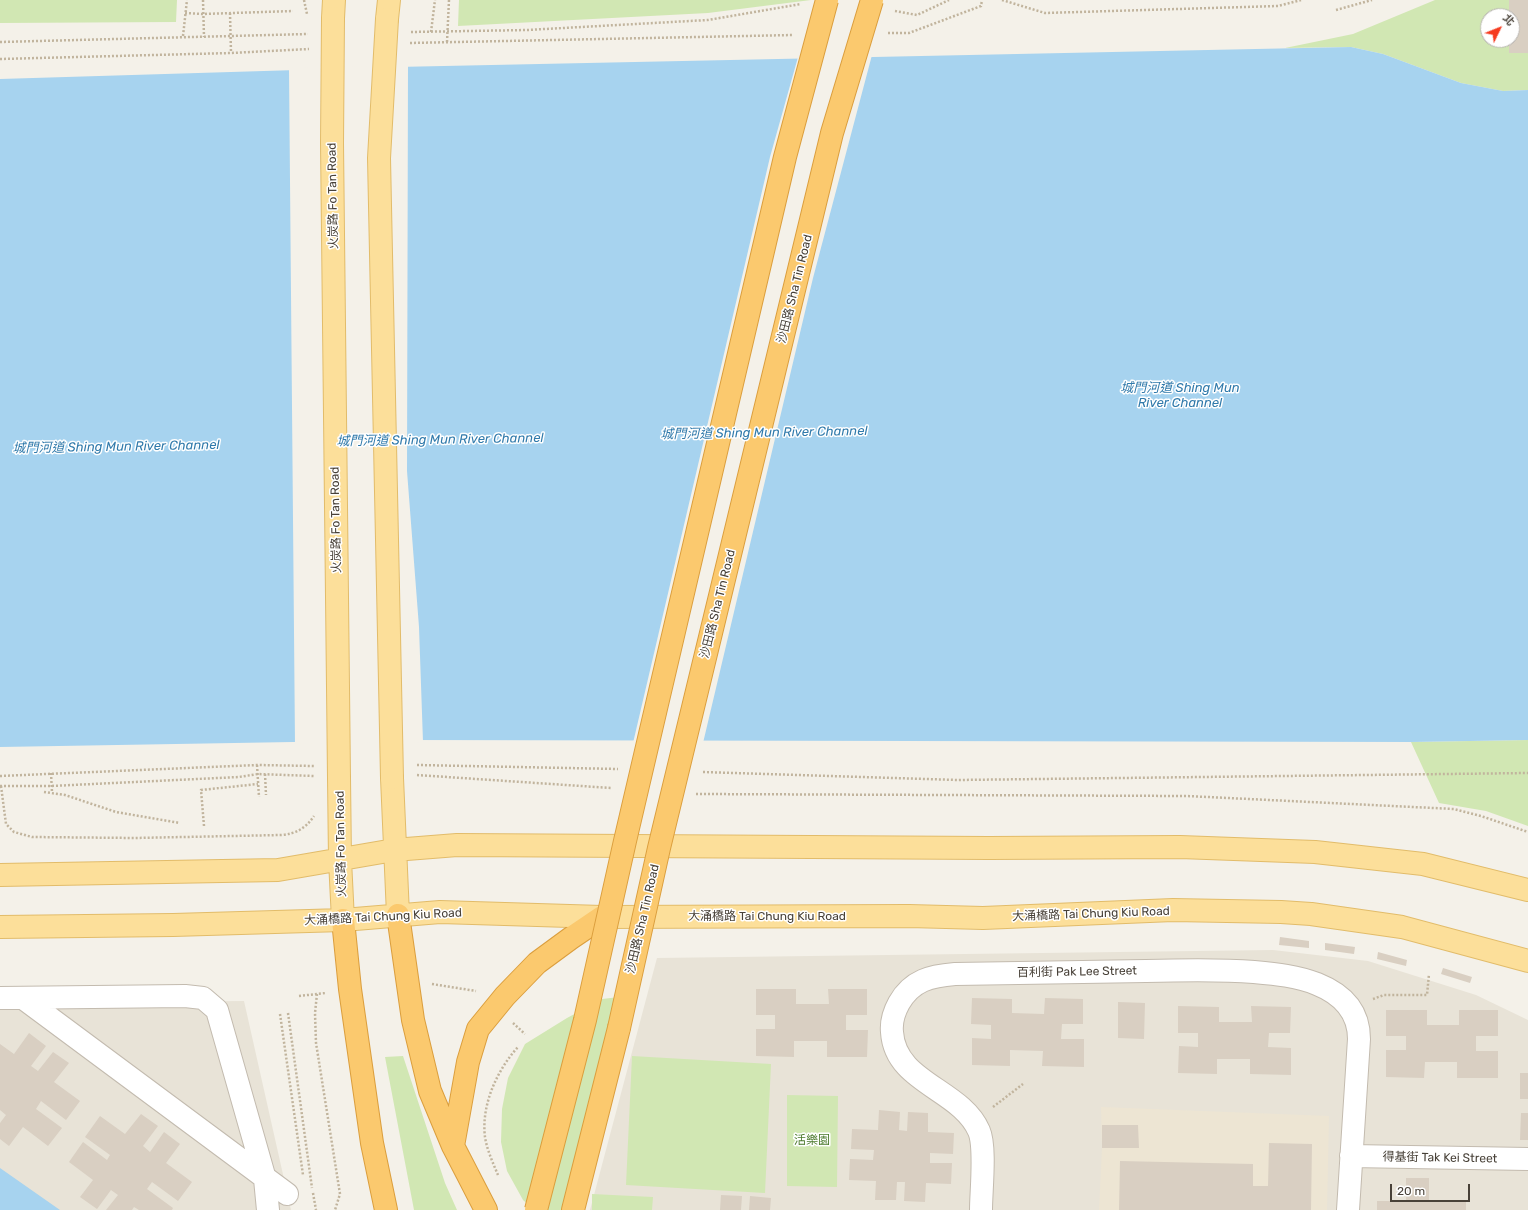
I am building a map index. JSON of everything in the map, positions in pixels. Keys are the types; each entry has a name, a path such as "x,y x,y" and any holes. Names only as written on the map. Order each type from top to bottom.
{"highway":[{"path":"536,1210 585,1020 785,157 818,2"},
{"name":"沙田路 Sha Tin Road","path":"573,1210 619,1028 659,848 832,133 881,5"},
{"path":"398,915 413,1020 430,1091 453,1146 486,1210"},
{"path":"453,1146 468,1062 478,1029 495,1006 537,963 602,917"},
{"path":"343,920 350,989 372,1143 386,1210"}],"main road":[{"name":"火炭路 Fo Tan Road","path":"334,9 330,777 340,860 343,920"},
{"path":"388,10 378,158 402,776 394,850 398,915"},
{"path":"0,876 278,870 394,850 457,845 989,848 1180,847 1314,852 1423,864 1528,890"},
{"name":"大涌橋路 Tai Chung Kiu Road","path":"0,927 174,925 343,920 440,912 602,917 909,916 983,918 1173,910 1281,912 1311,914 1402,927 1528,961"}],"street":[{"name":"百利街 Pak Lee Street","path":"981,1210 982,1147 980,1132 964,1110 907,1066 898,1056 892,1038 894,1012 909,990 923,980 939,975 1214,969 1287,976 1317,984 1332,992 1345,1002 1351,1009 1359,1028 1348,1210"},
{"path":"0,998 185,996 202,998 217,1010 265,1179 268,1210"},
{"path":"23,998 287,1194"},
{"name":"得基街 Tak Kei Street","path":"1351,1156 1528,1159"}],"path":[{"path":"183,36 187,0"},
{"path":"202,0 204,37"},
{"path":"304,0 308,18"},
{"path":"432,32 435,0"},
{"path":"447,42 449,0"},
{"path":"881,5 917,15 949,0"},
{"path":"885,33 909,33 981,6 982,0"},
{"path":"1002,0 1045,13 1278,6 1301,0"},
{"path":"1336,10 1372,0"},
{"path":"408,32 527,30 708,20 818,2"},
{"path":"185,13 203,14 293,11"},
{"path":"230,13 231,53"},
{"path":"0,42 183,36 204,37 230,35 314,34"},
{"path":"408,43 797,35"},
{"path":"0,59 231,53 316,48"},
{"path":"0,776 257,765 321,766"},
{"path":"257,765 259,797"},
{"path":"412,765 620,769"},
{"path":"699,772 958,780 1528,773"},
{"path":"51,773 52,792"},
{"path":"305,828 295,833 281,835 32,837 14,832 6,824 1,786 51,786 258,774 330,777"},
{"path":"265,774 266,796"},
{"path":"402,776 451,776 615,788"},
{"path":"204,826 201,790 258,784"},
{"path":"44,792 65,795 116,812 180,823"},
{"path":"693,794 1187,796 1454,809 1481,816 1528,832"},
{"path":"1369,1000 1384,995 1427,996 1429,974"},
{"path":"299,996 317,994 315,1014 316,1043 340,1194 335,1210"},
{"path":"288,1013 316,1210"},
{"path":"280,1014 304,1180"},
{"path":"498,1176 487,1147 485,1125 492,1092 498,1075 507,1059 518,1047"},
{"path":"992,1108 1023,1084"}],"shaded area":[{"path":"1273,950 1368,961 1476,995 1528,1020 1528,1210 590,1210 657,958"},
{"path":"244,1001 291,1210 0,1210 0,1003"},
{"path":"1101,1107 1329,1116 1327,1210 1099,1210 1102,1148"}],"green space":[{"path":"0,0 177,0 176,22 0,23"},
{"path":"459,0 811,0 708,13 458,26"},
{"path":"1435,0 1528,0 1528,90 1503,91 1461,83 1383,54 1351,47 1285,48 1353,34"},
{"path":"1528,740 1528,826 1486,811 1439,803 1411,742"},
{"path":"637,995 577,1210 534,1210 523,1200 507,1171 501,1142 502,1109 508,1078 525,1044 567,1018 602,999"},
{"path":"403,1056 445,1183 457,1210 414,1210 385,1057"},
{"path":"632,1056 771,1064 765,1193 626,1185"},
{"name":"活樂園","path":"787,1095 838,1096 837,1187 787,1186"},
{"path":"592,1194 653,1197 652,1210 592,1210"}],"water":[{"name":"城門河道 Shing Mun River Channel","path":"1351,47 1383,54 1461,83 1503,91 1528,90 1528,740 1411,742 410,740 0,747 0,79 396,67"},
{"path":"0,1168 60,1210 0,1210"}],"pier":[{"path":"872,55 813,278 703,743 633,743 770,157 798,57"},
{"path":"408,65 407,471 419,627 423,742 295,744 289,68"}],"building":[{"path":"1509,0 1528,0 1528,53 1509,53 1509,48 1520,48 1520,8 1509,8"},
{"path":"1280,937 1309,941 1309,948 1279,945"},
{"path":"1325,943 1355,947 1354,954 1325,950"},
{"path":"1378,952 1407,960 1406,966 1377,959"},
{"path":"1443,968 1472,977 1470,983 1441,974"},
{"path":"756,989 796,989 796,1004 829,1004 828,989 867,989 867,1015 846,1015 846,1030 868,1030 867,1057 827,1057 827,1041 794,1041 794,1057 756,1056 756,1029 775,1029 775,1015 756,1015"},
{"path":"972,998 1012,999 1012,1013 1044,1014 1045,998 1083,999 1083,1024 1062,1024 1061,1039 1084,1039 1084,1067 1042,1066 1043,1051 1010,1050 1010,1066 972,1065 972,1038 991,1039 991,1025 971,1024"},
{"path":"1118,1002 1145,1003 1144,1039 1118,1038"},
{"path":"1178,1006 1219,1007 1219,1022 1252,1022 1251,1006 1291,1007 1290,1033 1269,1033 1268,1047 1291,1048 1291,1075 1250,1074 1250,1059 1217,1059 1217,1074 1178,1073 1179,1046 1198,1047 1198,1033 1178,1033"},
{"path":"1386,1010 1427,1010 1427,1025 1459,1025 1459,1010 1498,1010 1498,1036 1476,1036 1476,1051 1498,1051 1498,1078 1457,1078 1457,1062 1425,1062 1424,1078 1386,1077 1386,1050 1406,1050 1406,1036 1386,1036"},
{"path":"29,1033 46,1046 31,1066 38,1071 53,1052 69,1063 54,1082 80,1101 66,1120 41,1101 36,1109 62,1128 48,1146 23,1127 9,1146 0,1139 0,1123 6,1115 0,1110 0,1044 14,1054"},
{"path":"1520,1073 1528,1073 1528,1099 1520,1099"},
{"path":"879,1110 900,1112 899,1130 907,1131 908,1112 928,1113 928,1132 954,1133 953,1154 930,1153 930,1163 952,1163 951,1184 926,1183 925,1202 904,1201 905,1182 897,1182 896,1200 875,1200 876,1181 849,1180 850,1159 873,1160 874,1150 851,1149 852,1129 878,1130"},
{"path":"1521,1113 1528,1113 1528,1140 1520,1140"},
{"path":"141,1114 158,1126 143,1146 150,1152 164,1132 180,1144 166,1163 192,1182 178,1201 152,1182 147,1189 173,1208 172,1210 139,1210 134,1207 132,1210 106,1210 118,1195 111,1190 97,1209 80,1197 93,1180 69,1162 83,1142 107,1160 110,1155 85,1137 100,1116 125,1134"},
{"path":"1102,1125 1138,1125 1139,1148 1102,1148"},
{"path":"1269,1143 1312,1144 1311,1210 1119,1210 1120,1161 1253,1164 1253,1186 1268,1186"},
{"path":"1406,1178 1429,1178 1429,1201 1466,1201 1466,1210 1377,1210 1377,1201 1406,1201"},
{"path":"721,1195 742,1196 741,1210 720,1210"},
{"path":"750,1196 771,1198 770,1210 749,1210"}]}
